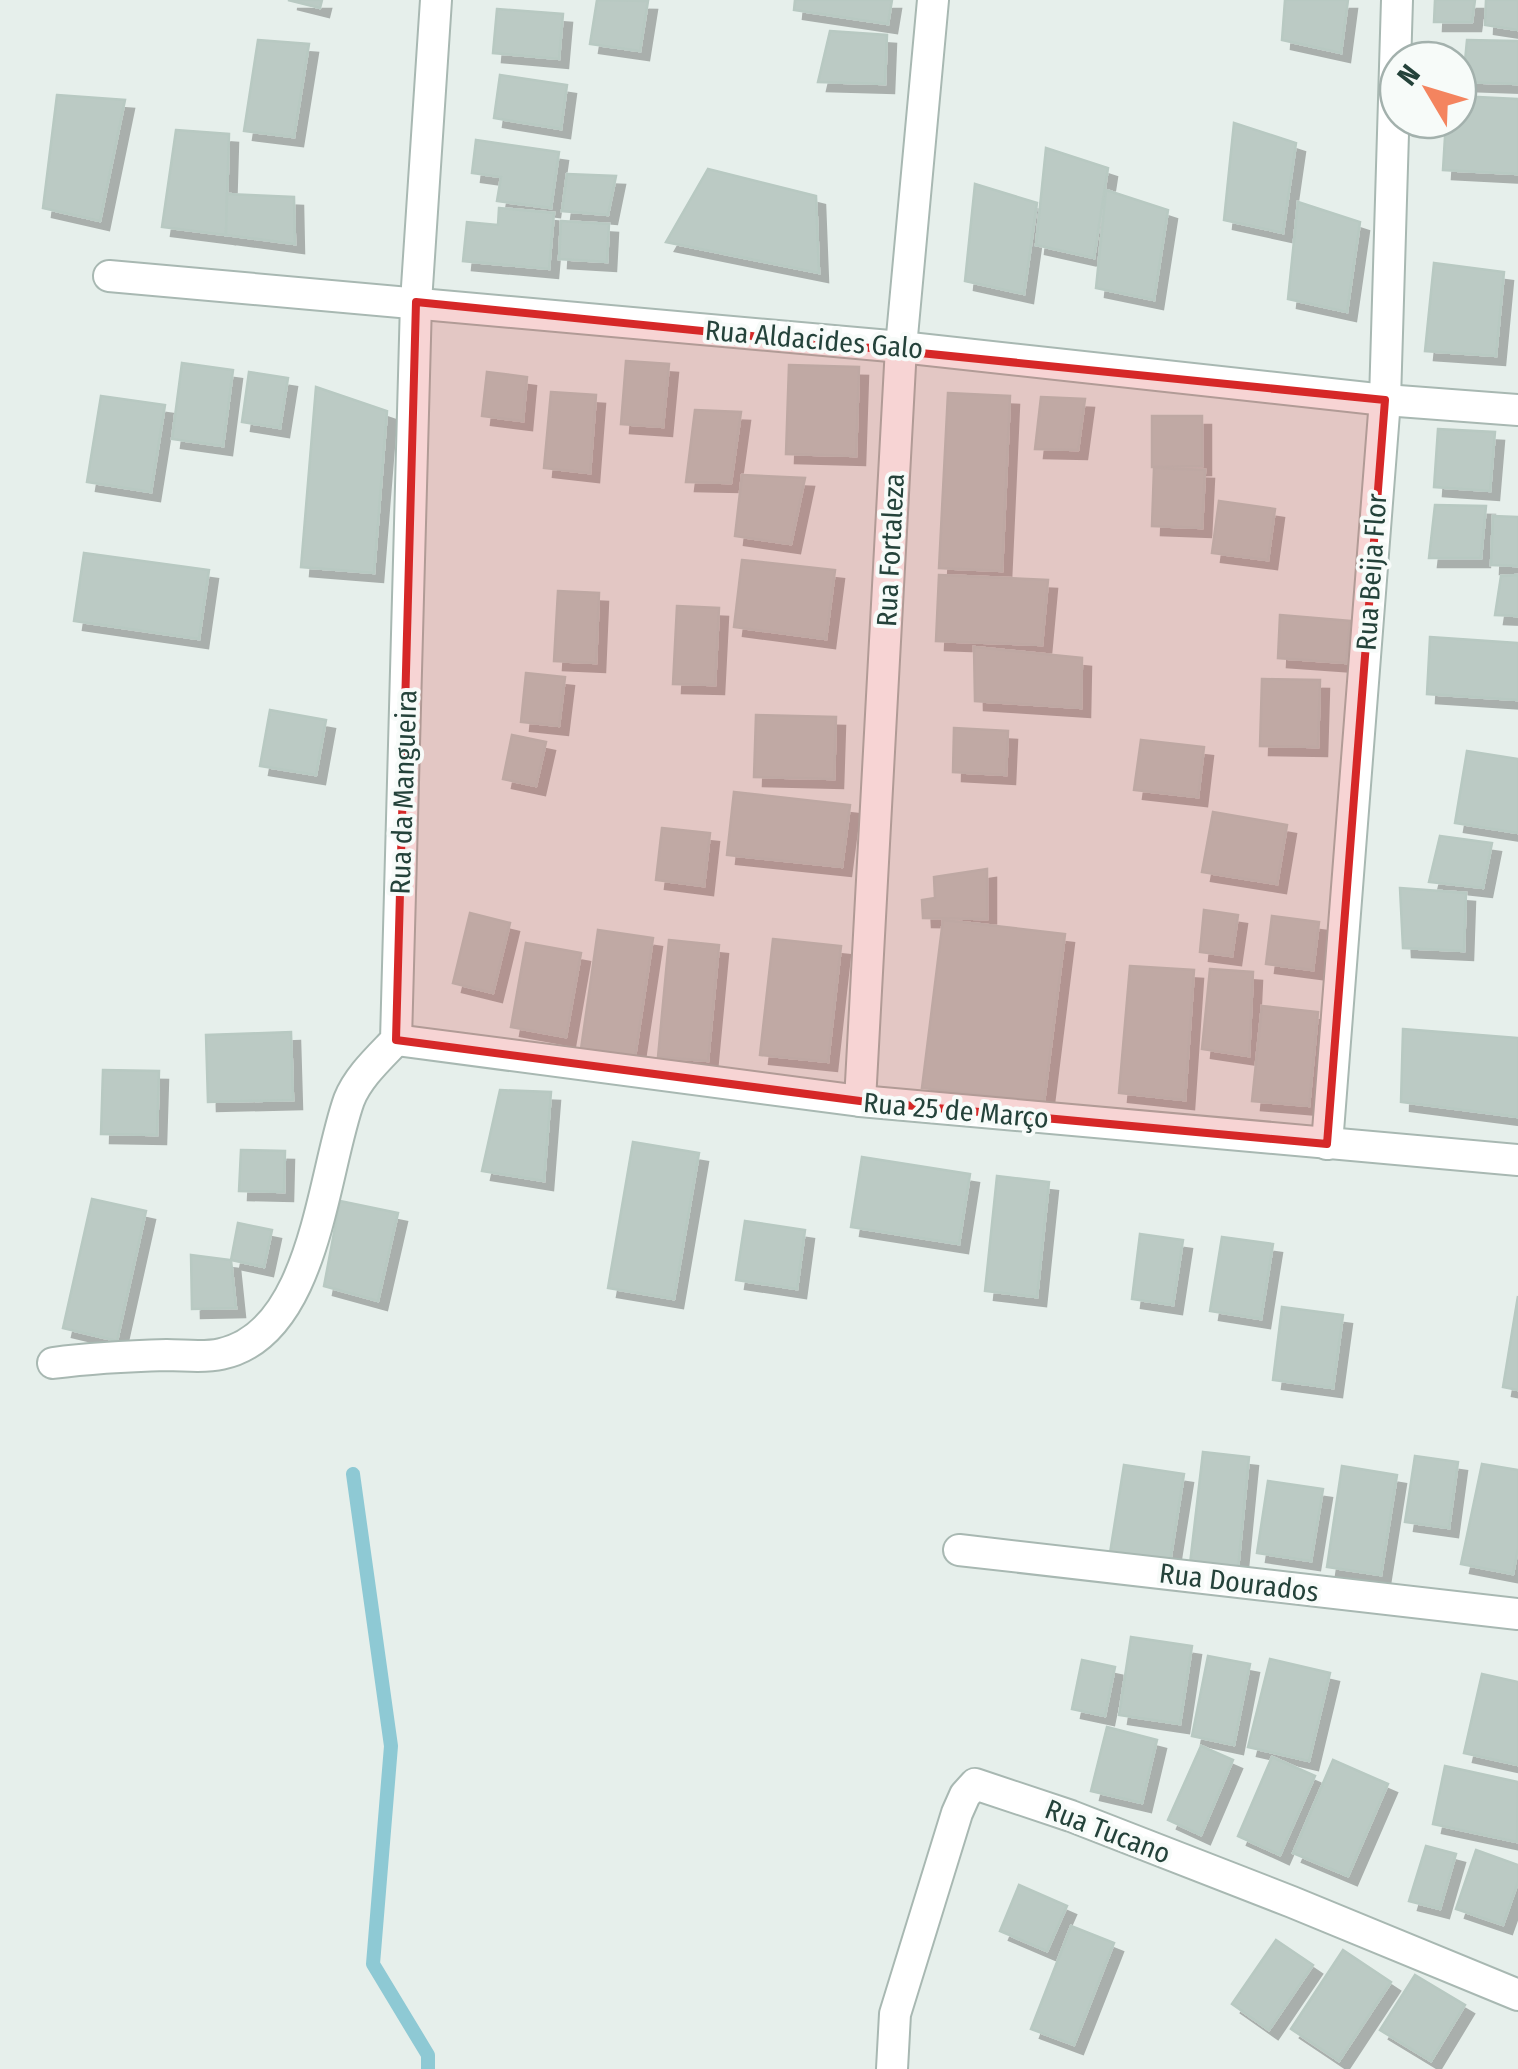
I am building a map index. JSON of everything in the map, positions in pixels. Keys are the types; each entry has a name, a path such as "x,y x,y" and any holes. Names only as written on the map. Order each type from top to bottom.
{"street":[{"name":"Rua da Mangueira","path":"396,1040 416,302 436,0"},
{"name":"Rua Fortaleza","path":"860,1101 901,347 932,0"},
{"name":"Rua Beija Flor","path":"1327,1144 1385,400 1397,0"},
{"name":"Rua Aldacides Galo","path":"109,276 901,347 1385,400 1518,410"},
{"name":"Rua 25 de Março","path":"396,1040 860,1101 1518,1160"},
{"path":"52,1363 97,1357 221,1354 258,1338 284,1310 299,1280 350,1098 396,1040"},
{"name":"Rua Dourados","path":"959,1550 1518,1614"},
{"name":"Rua Tucano","path":"892,2069 895,2014 957,1812 975,1784 1071,1816 1518,1995"}],"highlighted area":[{"path":"416,302 1385,400 1327,1144 860,1101 396,1040"}],"building":[{"path":"288,0 322,0 320,8"},
{"path":"597,0 648,1 640,51 590,44"},
{"path":"795,0 892,0 888,24 794,10"},
{"path":"1285,0 1348,0 1341,53 1282,40"},
{"path":"1435,0 1475,0 1472,22 1434,22"},
{"path":"1486,0 1518,0 1518,30 1485,25"},
{"path":"497,9 563,14 559,59 493,53"},
{"path":"830,31 887,35 885,84 818,82"},
{"path":"258,40 309,44 294,137 244,131"},
{"path":"1478,40 1518,41 1518,84 1478,83"},
{"path":"500,75 567,85 561,129 494,118"},
{"path":"57,95 125,100 100,221 43,208"},
{"path":"1478,97 1518,99 1518,174 1443,170 1445,140 1478,140"},
{"path":"1234,123 1296,143 1283,233 1224,220"},
{"path":"176,130 229,134 226,235 162,227"},
{"path":"476,140 559,152 551,208 497,201 501,177 472,173"},
{"path":"1046,148 1108,168 1094,258 1036,245"},
{"path":"708,169 816,196 819,273 666,242"},
{"path":"567,174 616,176 608,215 562,211"},
{"path":"975,184 1037,203 1024,294 965,281"},
{"path":"1106,190 1168,210 1154,300 1096,288"},
{"path":"227,194 294,197 295,244 226,235"},
{"path":"1298,202 1360,222 1347,312 1288,299"},
{"path":"499,208 554,213 549,269 463,261 467,222 498,225"},
{"path":"561,221 609,224 607,262 559,259"},
{"path":"1434,263 1504,272 1496,356 1425,351"},
{"path":"626,361 669,364 663,427 621,424"},
{"path":"182,363 233,370 223,446 172,439"},
{"path":"789,365 859,367 856,456 786,454"},
{"path":"249,372 288,378 280,428 242,422"},
{"path":"487,372 527,377 523,421 482,416"},
{"path":"316,387 387,411 374,573 301,567"},
{"path":"551,392 596,395 590,473 544,468"},
{"path":"948,393 1010,396 1002,571 939,568"},
{"path":"101,396 165,405 151,492 87,482"},
{"path":"1041,397 1085,399 1078,450 1035,449"},
{"path":"695,410 741,412 731,483 686,482"},
{"path":"1152,416 1202,416 1202,466 1152,467"},
{"path":"1438,429 1495,432 1490,491 1434,487"},
{"path":"1154,468 1205,470 1202,528 1152,526"},
{"path":"742,475 805,478 791,544 735,536"},
{"path":"1219,501 1275,509 1268,560 1212,553"},
{"path":"1435,505 1486,506 1481,558 1429,558"},
{"path":"1493,516 1518,517 1518,566 1491,565"},
{"path":"84,553 209,570 199,639 74,621"},
{"path":"742,560 835,570 826,639 734,627"},
{"path":"939,575 1048,580 1042,645 936,641"},
{"path":"1518,575 1518,616 1495,615 1501,576"},
{"path":"558,591 599,593 596,663 554,661"},
{"path":"677,606 719,608 715,685 673,684"},
{"path":"1280,615 1350,621 1346,663 1278,658"},
{"path":"1430,637 1518,643 1518,700 1427,694"},
{"path":"974,647 1082,658 1081,708 975,701"},
{"path":"526,673 565,677 559,726 521,722"},
{"path":"1262,679 1320,680 1318,747 1260,746"},
{"path":"270,710 326,720 316,775 260,766"},
{"path":"756,715 836,717 834,779 754,777"},
{"path":"954,728 1008,731 1006,775 953,772"},
{"path":"512,735 546,742 536,786 503,779"},
{"path":"1141,740 1204,747 1198,797 1134,790"},
{"path":"1467,751 1518,759 1518,833 1455,823"},
{"path":"734,792 850,805 842,867 727,855"},
{"path":"1213,812 1287,825 1277,884 1202,872"},
{"path":"662,828 710,833 704,886 656,880"},
{"path":"1440,836 1492,843 1483,888 1429,882"},
{"path":"987,869 987,919 923,918 922,900 935,898 934,877"},
{"path":"1400,888 1466,893 1464,951 1403,948"},
{"path":"1204,910 1238,915 1232,956 1200,952"},
{"path":"470,913 510,923 493,993 453,983"},
{"path":"1272,916 1319,922 1313,970 1266,964"},
{"path":"943,920 1065,934 1044,1102 922,1088"},
{"path":"598,930 653,938 634,1063 580,1056"},
{"path":"773,939 841,946 828,1062 760,1055"},
{"path":"669,940 719,945 708,1061 658,1057"},
{"path":"526,943 581,953 566,1037 511,1027"},
{"path":"1130,966 1194,970 1185,1100 1119,1093"},
{"path":"1210,969 1253,972 1249,1056 1202,1049"},
{"path":"1262,1006 1318,1012 1309,1106 1252,1101"},
{"path":"1403,1029 1518,1038 1518,1117 1401,1102"},
{"path":"291,1032 293,1100 208,1102 206,1035"},
{"path":"103,1070 159,1071 157,1135 101,1134"},
{"path":"500,1090 551,1092 544,1181 482,1171"},
{"path":"633,1142 699,1153 674,1299 608,1288"},
{"path":"241,1150 285,1151 284,1192 239,1191"},
{"path":"862,1157 970,1174 959,1244 851,1227"},
{"path":"997,1176 1049,1182 1037,1297 985,1291"},
{"path":"92,1199 146,1211 117,1341 63,1328"},
{"path":"340,1201 398,1213 378,1301 324,1286"},
{"path":"745,1221 805,1230 797,1289 736,1280"},
{"path":"238,1223 272,1230 264,1267 231,1260"},
{"path":"1140,1234 1183,1240 1173,1305 1132,1299"},
{"path":"1222,1237 1273,1244 1261,1319 1210,1311"},
{"path":"191,1255 231,1260 236,1308 192,1309"},
{"path":"1518,1296 1518,1390 1503,1387"},
{"path":"1282,1307 1343,1315 1333,1388 1273,1380"},
{"path":"1203,1452 1249,1457 1238,1569 1190,1564"},
{"path":"1415,1456 1458,1462 1449,1528 1405,1522"},
{"path":"1482,1464 1518,1470 1518,1548 1513,1574 1461,1564"},
{"path":"1124,1465 1184,1474 1170,1562 1110,1553"},
{"path":"1342,1466 1397,1475 1381,1575 1327,1567"},
{"path":"1268,1481 1323,1489 1311,1561 1257,1553"},
{"path":"1131,1637 1192,1646 1180,1724 1119,1715"},
{"path":"1208,1656 1250,1664 1234,1745 1192,1736"},
{"path":"1270,1659 1330,1673 1309,1761 1248,1747"},
{"path":"1082,1660 1115,1667 1105,1716 1072,1709"},
{"path":"1482,1674 1518,1682 1518,1765 1464,1753"},
{"path":"1107,1727 1157,1740 1142,1803 1091,1791"},
{"path":"1201,1746 1233,1760 1201,1835 1168,1820"},
{"path":"1272,1757 1315,1776 1280,1855 1238,1836"},
{"path":"1333,1760 1388,1784 1348,1876 1293,1853"},
{"path":"1445,1766 1518,1782 1517,1842 1433,1824"},
{"path":"1426,1846 1456,1854 1440,1909 1409,1901"},
{"path":"1476,1850 1518,1865 1518,1882 1503,1925 1456,1909"},
{"path":"1019,1885 1067,1906 1047,1951 1000,1931"},
{"path":"1071,1926 1114,1943 1074,2045 1031,2029"},
{"path":"1276,1940 1313,1965 1269,2030 1232,2004"},
{"path":"1343,1950 1391,1982 1339,2061 1291,2029"},
{"path":"1415,1975 1465,2005 1431,2061 1380,2030"}],"waterway":[{"path":"353,1474 391,1746 373,1964 428,2055 428,2069"}]}
